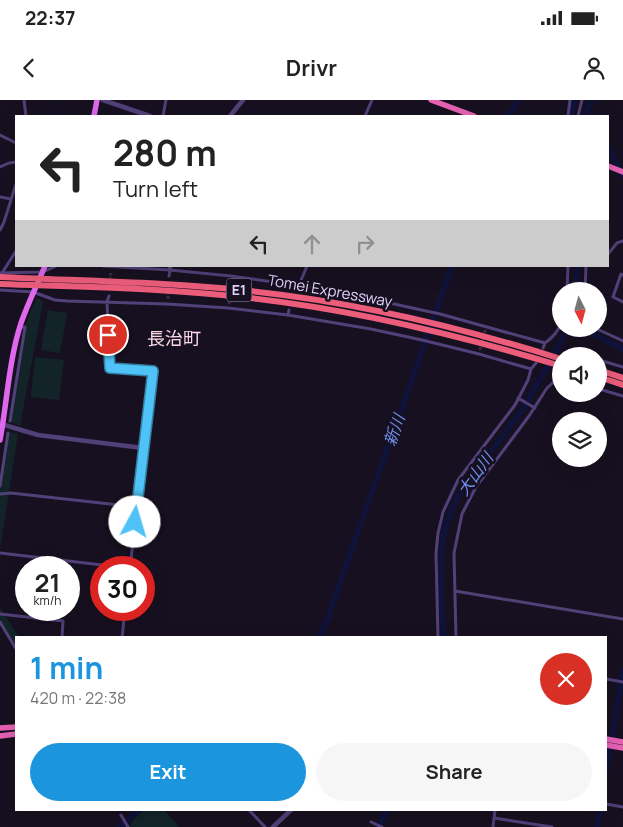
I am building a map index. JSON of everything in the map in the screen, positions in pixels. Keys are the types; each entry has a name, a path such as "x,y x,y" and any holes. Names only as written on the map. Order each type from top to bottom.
{"highway":[{"path":"431,100 471,115"},
{"path":"609,166 623,172"},
{"name":"Tomei Expressway","path":"1,274 49,283"},
{"name":"Tomei Expressway","path":"0,284 156,283 250,291 330,302 425,325 552,360"},
{"path":"607,373 623,378"},
{"path":"607,380 623,385"},
{"path":"0,728 15,727"},
{"path":"0,736 15,734"},
{"path":"607,739 623,742"},
{"path":"607,745 623,748"}],"main road":[{"path":"94,115 97,100"},
{"path":"0,440 1,424 20,326 44,269"}],"street":[{"path":"24,100 26,115"},
{"path":"103,100 147,115"},
{"path":"163,115 166,100"},
{"path":"231,115 243,100"},
{"path":"365,115 372,100"},
{"path":"568,115 570,100"},
{"path":"578,115 582,100"},
{"path":"0,135 15,142"},
{"path":"0,167 15,162"},
{"path":"0,230 15,187"},
{"path":"0,197 11,199"},
{"path":"609,253 617,243 623,240"},
{"path":"1,274 15,253"},
{"path":"110,273 111,267"},
{"path":"140,267 170,268 231,278 299,285 545,342"},
{"path":"298,290 307,267"},
{"path":"567,282 568,267"},
{"path":"585,282 586,267"},
{"path":"169,276 170,268"},
{"path":"1,274 44,269"},
{"path":"623,275 621,274 613,297 623,302"},
{"path":"0,290 33,292 67,302 229,306 371,327 480,352 531,369"},
{"path":"110,296 107,302 110,368 153,371 131,556"},
{"path":"167,304 168,299"},
{"path":"288,315 289,310"},
{"path":"10,421 26,327 20,326"},
{"path":"608,334 623,340"},
{"path":"438,636 436,553 438,533 444,512 458,480 515,405 528,380 531,369 541,356 545,342 552,337"},
{"path":"607,362 623,367"},
{"path":"456,636 455,542 467,502 546,388 552,383"},
{"path":"607,391 623,396"},
{"path":"519,398 534,407"},
{"path":"1,424 38,435 143,448"},
{"path":"0,486 8,433"},
{"path":"0,494 18,494 137,507"},
{"path":"0,554 90,564"},
{"path":"455,591 623,619"},
{"path":"0,614 63,621 62,636"},
{"path":"122,636 124,621"},
{"path":"0,622 15,647"},
{"path":"607,679 623,682"},
{"path":"607,804 623,807"},
{"path":"250,811 264,827"},
{"path":"273,827 290,811"},
{"path":"493,827 495,811"},
{"path":"121,815 126,824"},
{"path":"494,818 552,827"},
{"path":"373,822 382,827"}],"shaded area":[{"path":"37,298 43,301 20,426 11,422 17,376 26,325"},
{"path":"48,310 67,313 60,353 41,350"},
{"path":"35,357 64,360 59,400 31,397"},
{"path":"9,432 18,434 0,549 0,492"},
{"path":"0,608 18,636 15,636 15,645 0,620"},
{"path":"143,811 165,811 179,827 129,827"}],"waterway":[{"path":"58,115 61,100"},
{"name":"新川","path":"509,115 519,100"},
{"path":"571,115 574,100"},
{"name":"大山川","path":"585,115 592,100"},
{"path":"609,148 623,176"},
{"path":"0,271 15,248"},
{"name":"新川","path":"436,311 452,267"},
{"name":"大山川","path":"576,282 577,267"},
{"name":"新川","path":"426,339 435,314"},
{"name":"大山川","path":"444,636 441,583 442,546 451,512 459,495 525,406 563,338"},
{"path":"601,338 623,349"},
{"name":"新川","path":"363,517 425,343"},
{"name":"新川","path":"319,636 326,623 361,523"},
{"path":"607,767 623,671"},
{"name":"新川","path":"120,827 138,811"},
{"name":"大山川","path":"379,827 387,811"},
{"path":"597,827 600,811"}],"tunnel":[{"path":"110,280 111,273"},
{"path":"230,290 231,280"},
{"path":"168,290 168,299"},
{"path":"229,304 230,296"},
{"path":"480,350 485,330"}],"district":[{"name":"長治町","path":"174,339"}],"route":[{"path":"108,335 110,368 153,371 135,522"}]}
